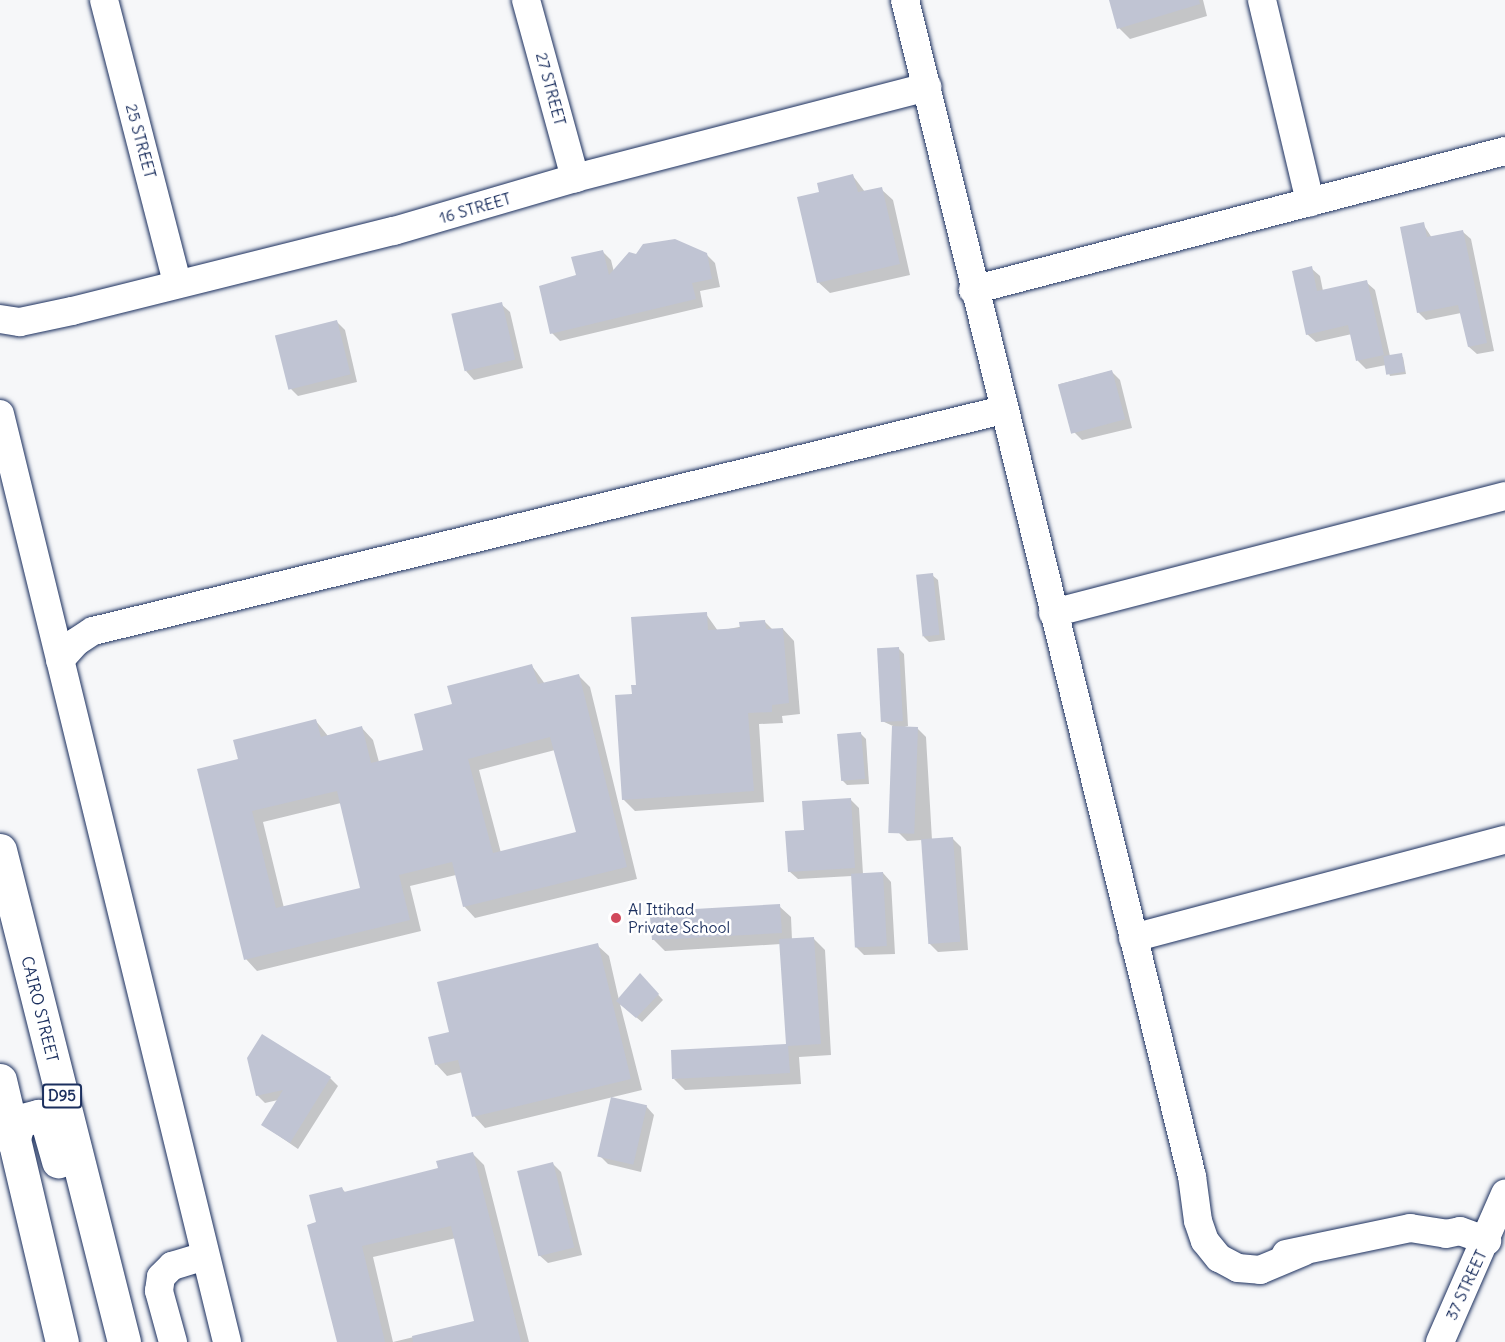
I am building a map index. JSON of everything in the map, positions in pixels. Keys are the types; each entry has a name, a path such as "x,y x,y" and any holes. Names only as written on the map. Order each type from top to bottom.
{"main road":[{"name":"CAIRO STREET","path":"0,850 124,1342"},
{"path":"0,1080 62,1342"},
{"path":"13,1141 19,1121 28,1116 46,1122 106,1342"}],"street":[{"name":"25 STREET","path":"104,0 177,283"},
{"name":"27 STREET","path":"526,0 575,178"},
{"path":"905,0 1003,410 1192,1176 1205,1241 1219,1258 1238,1268 1260,1270 1303,1252 1391,1229 1428,1229 1446,1234 1460,1232 1483,1250"},
{"path":"1262,0 1310,202"},
{"name":"16 STREET","path":"7,326 394,231 575,178 927,87"},
{"path":"974,290 1505,151"},
{"path":"60,660 76,642 93,631 1003,410"},
{"path":"0,414 204,1256 227,1342"},
{"path":"1053,613 1505,496"},
{"path":"50,614 93,631"},
{"path":"1133,938 1505,840"},
{"name":"37 STREET","path":"1440,1342 1483,1250 1505,1194"},
{"path":"172,1342 159,1290 161,1277 172,1266 204,1256"}],"building":[{"path":"1109,0 1199,0 1200,4 1117,29"},
{"path":"853,174 858,192 882,187 900,264 817,283 797,197 819,192 817,183"},
{"path":"1424,222 1427,237 1463,230 1487,343 1468,347 1458,305 1417,313 1400,227"},
{"path":"675,239 707,253 712,279 692,283 696,299 550,334 539,286 576,275 571,257 603,250 609,275 629,252 636,254 643,244"},
{"path":"1312,266 1317,291 1367,280 1384,355 1356,361 1348,325 1306,335 1292,271"},
{"path":"502,302 515,359 465,371 451,314"},
{"path":"337,320 351,374 288,390 275,335"},
{"path":"1402,353 1405,372 1386,375 1383,356"},
{"path":"1112,370 1125,419 1071,434 1058,384"},
{"path":"933,573 939,635 923,636 916,575"},
{"path":"707,612 708,630 740,628 739,622 765,620 766,629 783,628 789,703 772,705 772,712 748,713 754,791 622,800 615,695 632,694 631,685 636,685 631,617"},
{"path":"899,647 903,721 881,722 877,648"},
{"path":"532,664 538,684 579,674 627,867 463,907 452,862 399,875 410,920 244,960 197,769 238,759 233,740 316,719 321,737 362,726 371,763 423,750 414,714 452,704 447,686","holes":["550,737 576,832 493,853 468,759","337,791 360,888 276,908 252,811"]},
{"path":"892,726 918,727 914,834 888,833"},
{"path":"861,732 865,779 841,781 837,734"},
{"path":"851,798 855,868 788,872 785,831 804,830 802,801"},
{"path":"953,837 960,942 928,944 921,839"},
{"path":"883,872 887,946 855,948 851,874"},
{"path":"780,904 782,933 652,940 650,917 660,917 660,911"},
{"path":"814,937 821,1044 788,1046 790,1073 672,1079 671,1050 786,1044 779,939"},
{"path":"598,943 631,1079 472,1117 458,1060 435,1065 428,1037 449,1032 437,982"},
{"path":"640,973 659,994 636,1018 616,1001"},
{"path":"262,1034 331,1077 290,1143 261,1125 283,1090 256,1096 247,1058"},
{"path":"611,1097 647,1105 633,1165 597,1156"},
{"path":"473,1152 521,1342 413,1342 412,1336 474,1321 451,1226 362,1246 385,1342 337,1342 307,1225 316,1222 309,1195 342,1187 344,1192 438,1168 436,1161"},
{"path":"553,1162 574,1247 538,1256 517,1171"}],"place":[{"name":"Al Ittihad Private School","path":"616,918"}]}
